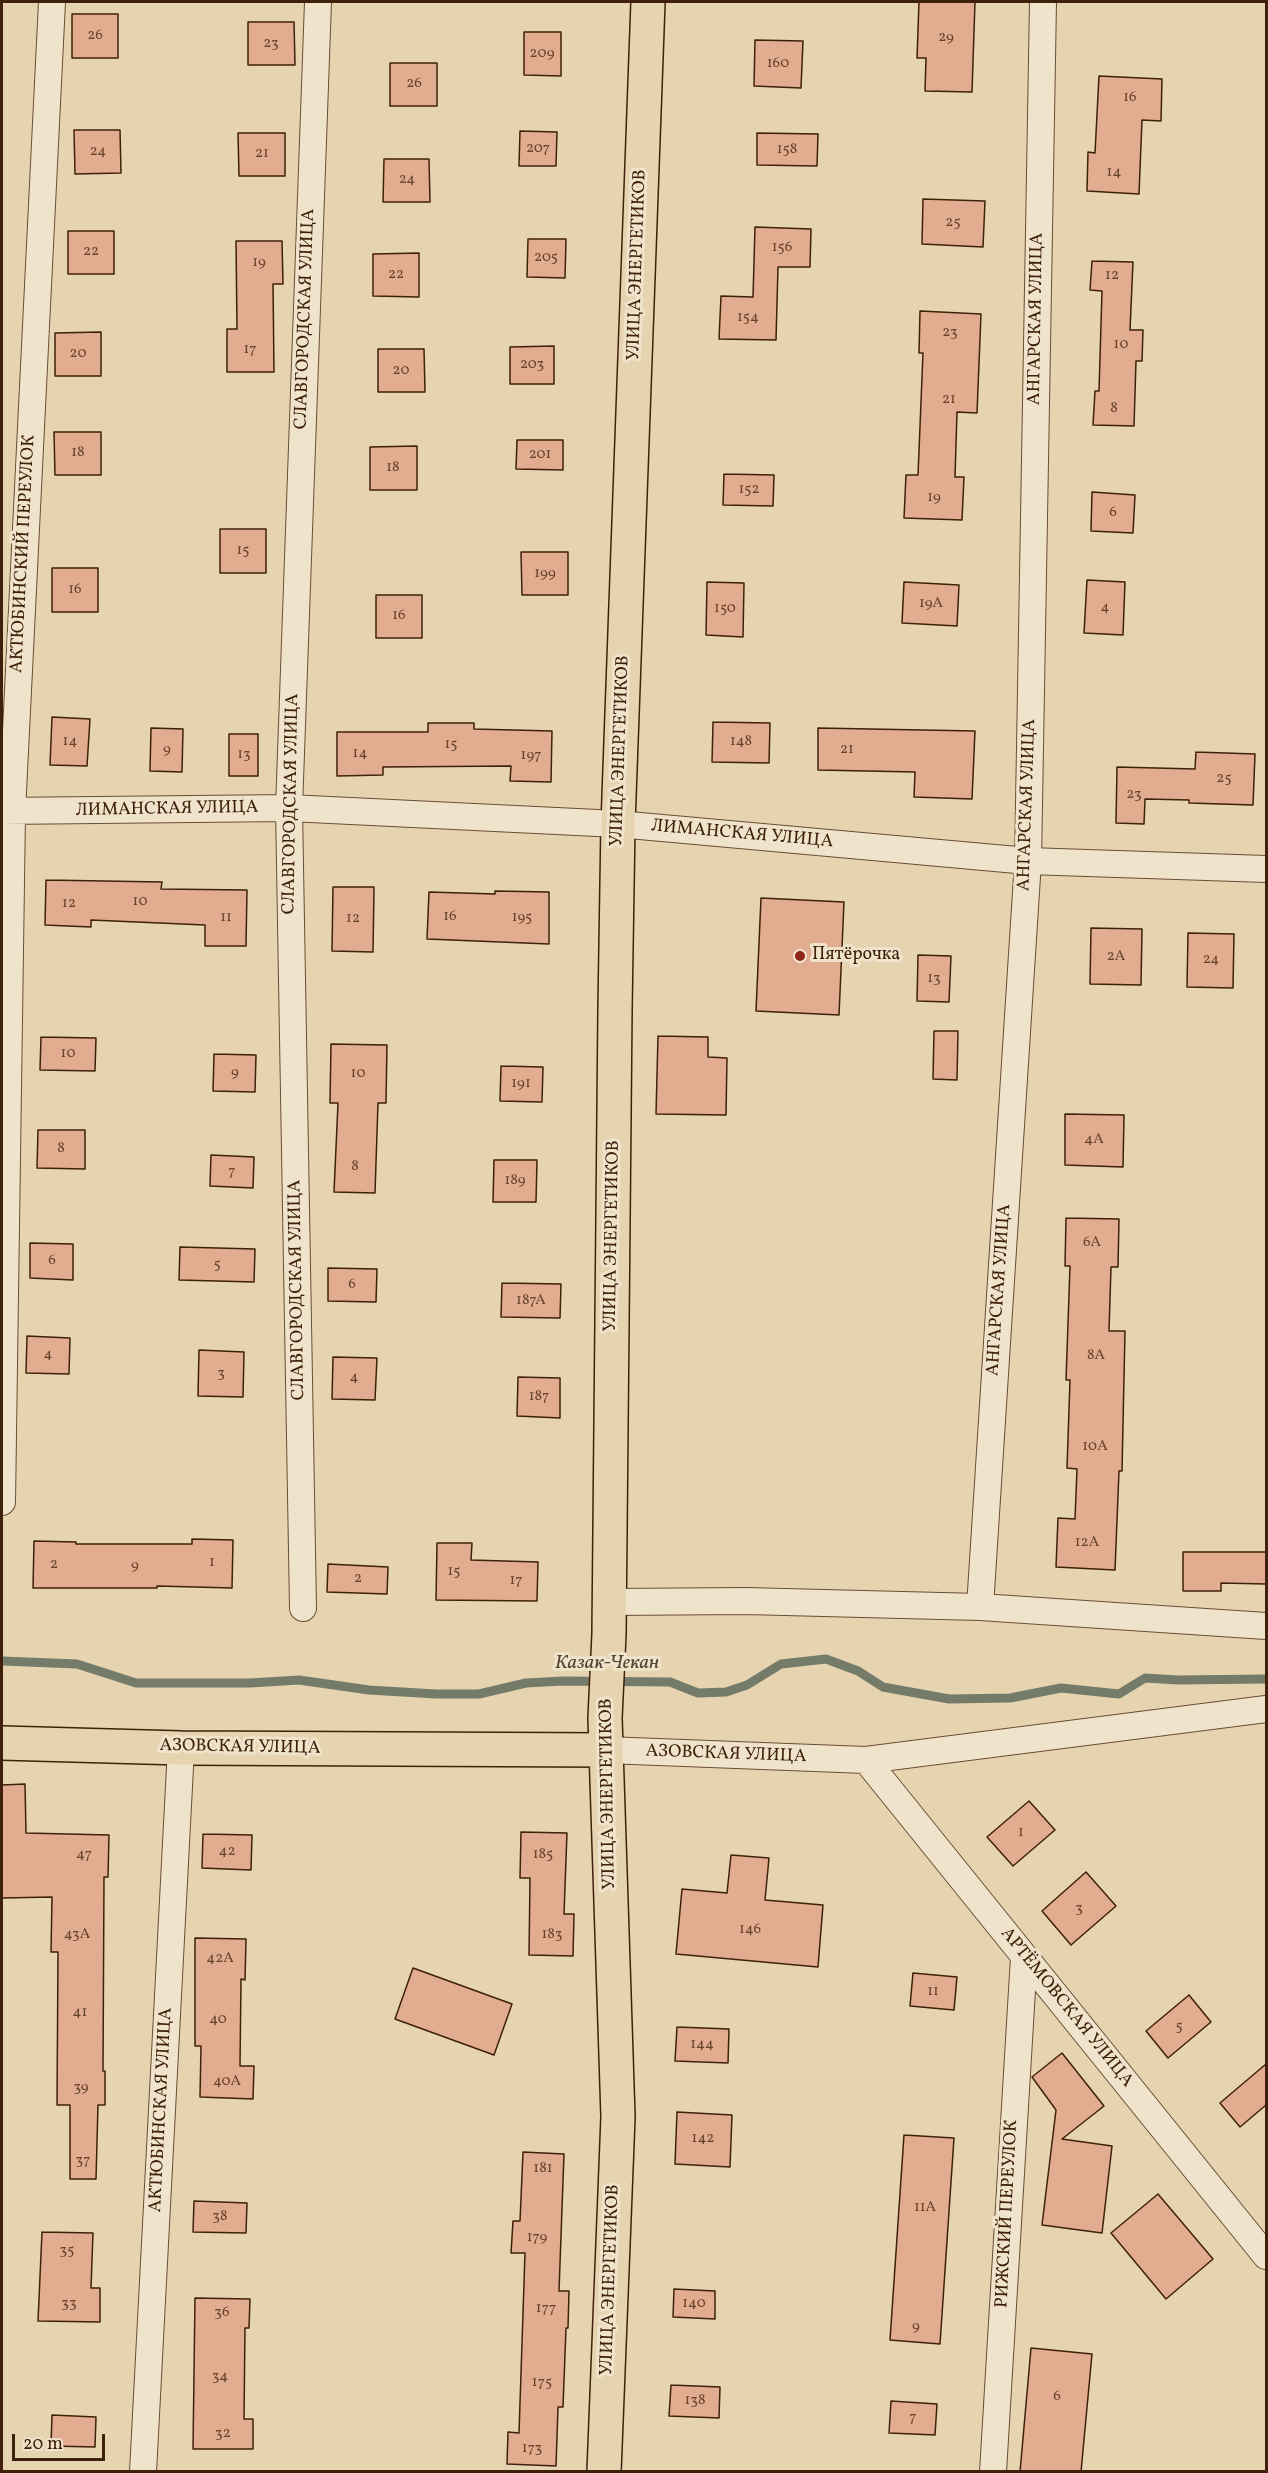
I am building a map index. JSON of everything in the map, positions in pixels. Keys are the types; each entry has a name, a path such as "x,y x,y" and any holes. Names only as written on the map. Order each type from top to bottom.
{"main road":[{"name":"УЛИЦА ЭНЕРГЕТИКОВ","path":"604,2472 618,2117 605,1718 609,1618 618,824 648,2"},
{"name":"АЗОВСКАЯ УЛИЦА","path":"2,1743 181,1748 606,1750"}],"street":[{"name":"АКТЮБИНСКИЙ ПЕРЕУЛОК","path":"2,1502 7,812 51,2"},
{"name":"СЛАВГОРОДСКАЯ УЛИЦА","path":"303,1608 289,808 318,2"},
{"name":"АНГАРСКАЯ УЛИЦА","path":"980,1607 1028,861 1043,2"},
{"name":"ЛИМАНСКАЯ УЛИЦА","path":"7,812 289,808 618,824 1028,861 1266,869"},
{"path":"609,1618 746,1600 980,1607 1266,1626"},
{"name":"АЗОВСКАЯ УЛИЦА","path":"606,1750 866,1760 1266,1709"},
{"name":"АКТЮБИНСКАЯ УЛИЦА","path":"143,2472 181,1748"},
{"name":"АРТЁМОВСКАЯ УЛИЦА","path":"866,1760 1266,2256"},
{"name":"РИЖСКИЙ ПЕРЕУЛОК","path":"993,2472 1024,1957"}],"building":[{"path":"919,2 975,2 972,92 925,91 926,58 917,58"},
{"path":"72,14 118,14 118,58 72,58"},
{"path":"248,22 294,22 295,65 248,65"},
{"path":"524,32 561,32 561,76 524,75"},
{"path":"755,40 803,41 801,88 754,86"},
{"path":"390,63 437,63 437,106 390,106"},
{"path":"1099,76 1162,79 1161,121 1142,120 1139,194 1087,191 1088,152 1095,153"},
{"path":"74,130 120,130 121,173 75,174"},
{"path":"520,131 557,132 556,166 519,166"},
{"path":"238,133 285,133 285,176 239,176"},
{"path":"757,133 818,134 817,166 757,165"},
{"path":"384,159 429,159 430,202 383,202"},
{"path":"923,199 985,201 983,247 922,244"},
{"path":"755,227 811,229 810,267 778,267 776,340 719,339 721,296 753,297"},
{"path":"68,231 114,231 114,274 68,274"},
{"path":"528,239 566,239 565,278 527,277"},
{"path":"236,241 282,241 283,284 273,284 274,372 227,372 227,329 237,329"},
{"path":"419,253 419,297 373,296 373,254"},
{"path":"1092,261 1133,262 1130,330 1143,330 1142,361 1136,361 1134,426 1093,425 1095,391 1099,391 1102,291 1090,290"},
{"path":"920,311 981,314 977,413 957,412 955,477 964,477 962,520 904,518 906,475 918,475 923,353 919,353"},
{"path":"101,332 101,376 55,376 55,333"},
{"path":"554,346 554,384 510,384 510,347"},
{"path":"378,349 424,349 425,392 378,392"},
{"path":"54,432 101,432 101,475 55,475"},
{"path":"517,440 563,440 563,470 516,469"},
{"path":"417,446 417,490 370,490 370,447"},
{"path":"724,474 774,475 773,506 723,505"},
{"path":"1092,492 1135,495 1133,533 1091,531"},
{"path":"220,529 266,529 266,573 220,573"},
{"path":"521,552 568,552 568,595 522,595"},
{"path":"52,568 98,568 98,612 52,612"},
{"path":"1087,580 1125,582 1123,635 1084,633"},
{"path":"707,582 744,583 743,637 706,635"},
{"path":"904,582 959,585 957,626 902,623"},
{"path":"376,595 422,595 422,638 376,638"},
{"path":"52,717 90,719 87,766 50,765"},
{"path":"713,722 770,723 769,763 712,762"},
{"path":"428,723 474,723 474,729 552,731 551,782 510,781 511,766 383,767 383,775 337,776 337,732 428,732"},
{"path":"151,728 183,729 182,772 150,771"},
{"path":"818,728 975,731 972,799 914,797 915,772 818,770"},
{"path":"229,734 258,734 258,776 229,776"},
{"path":"1196,752 1255,754 1253,805 1145,799 1144,824 1116,823 1117,767 1195,769"},
{"path":"46,880 162,882 161,889 247,890 246,946 205,946 205,925 91,920 91,927 45,925"},
{"path":"333,887 374,887 373,952 332,951"},
{"path":"495,891 549,892 549,944 427,939 429,892 495,894"},
{"name":"Пятёрочка","path":"761,898 844,902 839,1015 756,1011"},
{"path":"1091,928 1142,929 1141,985 1090,984"},
{"path":"1188,933 1234,934 1233,988 1187,987"},
{"path":"918,955 951,956 949,1002 917,1001"},
{"path":"934,1031 958,1031 957,1080 933,1079"},
{"path":"658,1036 708,1037 708,1057 727,1058 726,1115 656,1114"},
{"path":"41,1037 96,1038 95,1071 40,1070"},
{"path":"331,1044 387,1045 386,1103 378,1103 375,1193 334,1192 338,1103 330,1103"},
{"path":"214,1054 256,1055 255,1092 213,1091"},
{"path":"501,1066 543,1067 542,1102 500,1101"},
{"path":"1065,1114 1124,1115 1123,1167 1065,1165"},
{"path":"38,1130 85,1130 85,1169 37,1168"},
{"path":"211,1155 254,1157 253,1188 210,1186"},
{"path":"494,1160 537,1160 536,1202 493,1202"},
{"path":"1066,1218 1119,1219 1118,1267 1111,1267 1109,1331 1125,1331 1122,1471 1119,1471 1115,1570 1056,1567 1058,1518 1075,1519 1077,1469 1067,1468 1070,1380 1066,1380 1070,1266 1065,1266"},
{"path":"30,1243 73,1244 73,1280 30,1278"},
{"path":"180,1247 255,1249 254,1282 179,1280"},
{"path":"328,1268 377,1269 376,1302 328,1301"},
{"path":"502,1283 561,1284 560,1318 501,1317"},
{"path":"27,1336 70,1338 69,1374 26,1373"},
{"path":"199,1350 244,1352 243,1397 198,1396"},
{"path":"333,1357 377,1358 375,1400 332,1399"},
{"path":"518,1377 560,1378 560,1418 517,1416"},
{"path":"192,1539 233,1540 232,1588 157,1586 157,1588 33,1588 34,1541 76,1542 76,1544 192,1544"},
{"path":"437,1543 472,1543 471,1560 538,1562 537,1601 436,1600"},
{"path":"1183,1552 1266,1552 1266,1584 1221,1583 1221,1591 1183,1591"},
{"path":"328,1564 388,1567 387,1594 327,1592"},
{"path":"25,1784 26,1833 109,1835 108,1877 104,1877 103,2071 105,2071 105,2105 98,2105 96,2179 70,2179 70,2105 57,2105 58,1952 51,1952 52,1897 2,1898 2,1785"},
{"path":"1029,1801 1055,1830 1013,1866 987,1837"},
{"path":"521,1832 567,1833 564,1914 574,1914 573,1956 529,1955 530,1878 520,1878"},
{"path":"203,1834 252,1835 251,1870 202,1868"},
{"path":"731,1855 769,1858 765,1900 823,1905 818,1967 676,1954 682,1889 727,1893"},
{"path":"1086,1872 1116,1906 1071,1945 1042,1911"},
{"path":"195,1938 246,1939 245,1980 241,1979 240,2066 254,2066 253,2099 200,2097 201,2046 195,2046"},
{"path":"413,1968 512,2004 494,2055 395,2019"},
{"path":"913,1973 957,1977 954,2010 910,2006"},
{"path":"1189,1995 1211,2022 1168,2058 1146,2031"},
{"path":"677,2027 729,2029 728,2063 675,2061"},
{"path":"1062,2053 1104,2106 1062,2139 1112,2146 1102,2233 1042,2225 1056,2110 1032,2077"},
{"path":"1266,2064 1266,2105 1240,2127 1220,2103"},
{"path":"677,2112 732,2115 730,2167 675,2164"},
{"path":"904,2135 954,2138 940,2344 890,2340"},
{"path":"523,2152 564,2154 559,2291 569,2291 563,2407 558,2407 556,2466 507,2464 508,2432 519,2433 525,2253 511,2253 513,2221 520,2221"},
{"path":"1158,2194 1213,2259 1166,2299 1111,2233"},
{"path":"194,2201 247,2203 246,2233 193,2232"},
{"path":"42,2232 93,2233 91,2288 100,2288 100,2322 38,2321"},
{"path":"674,2289 715,2291 715,2319 673,2317"},
{"path":"195,2298 250,2299 249,2328 245,2328 244,2419 253,2419 253,2449 193,2449"},
{"path":"1031,2348 1092,2354 1081,2472 1020,2472"},
{"path":"671,2385 720,2387 719,2418 669,2416"},
{"path":"891,2401 937,2404 935,2435 889,2433"},
{"path":"52,2415 96,2417 95,2447 51,2446"}],"waterway":[{"name":"Казак-Чекан","path":"2,1661 77,1664 136,1683 250,1683 299,1680 369,1690 436,1694 479,1694 526,1683 563,1681 670,1682 698,1693 726,1692 747,1685 781,1664 826,1659 858,1671 883,1687 949,1699 1010,1698 1061,1688 1119,1694 1145,1678 1266,1679"}],"place":[{"name":"Пятёрочка","path":"800,956"}]}
